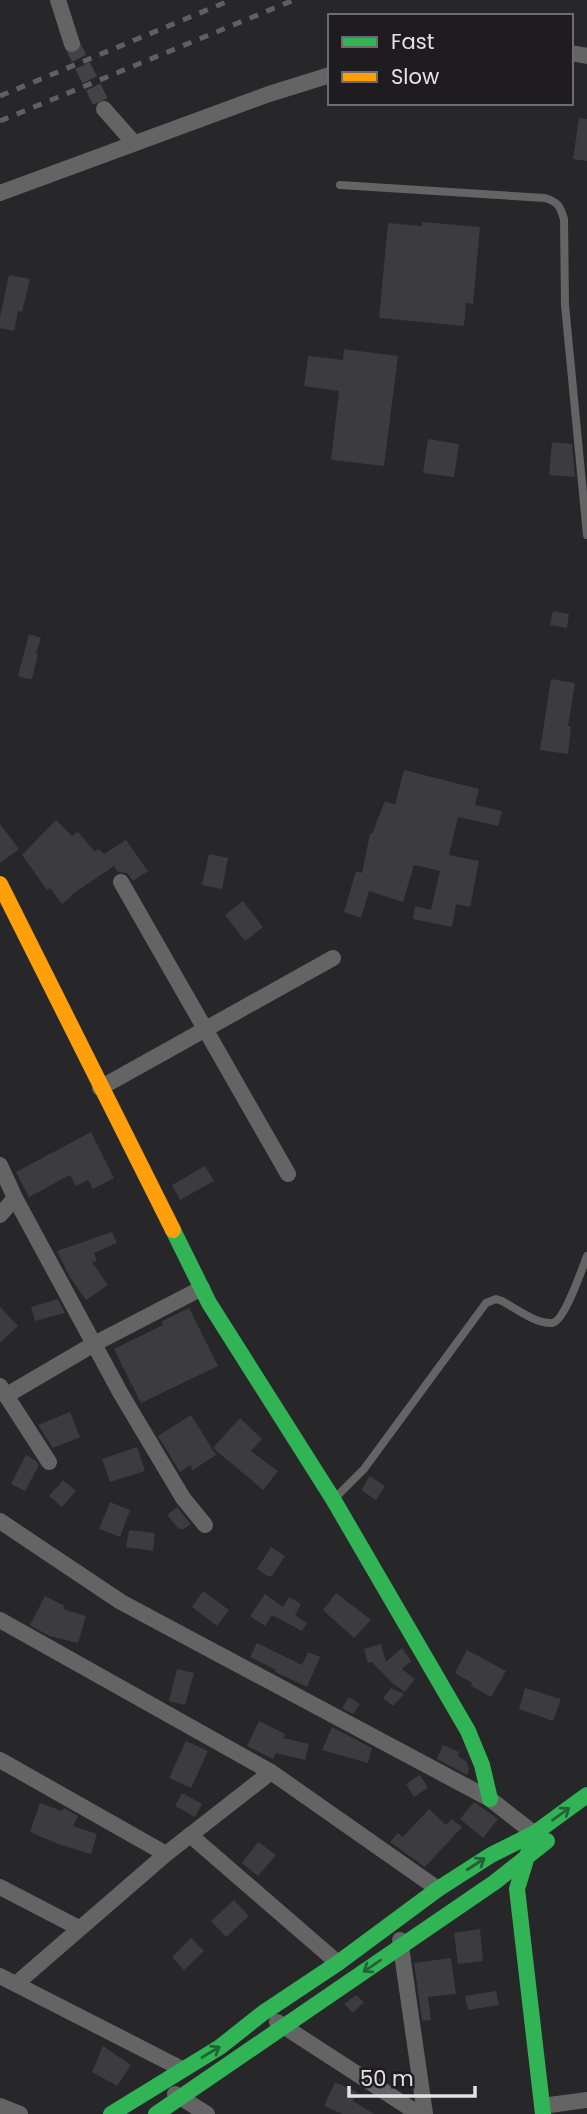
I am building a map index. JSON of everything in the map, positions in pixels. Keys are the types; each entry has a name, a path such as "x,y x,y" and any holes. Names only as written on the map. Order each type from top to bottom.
{"street":[{"path":"58,0 72,44"},
{"path":"0,193 269,94 328,76"},
{"path":"104,109 134,143"},
{"path":"121,882 288,1174"},
{"path":"0,884 202,1288 333,1499 468,1731 482,1765 490,1799"},
{"path":"100,1088 333,958"},
{"path":"0,1164 15,1198 94,1345 183,1499 205,1525"},
{"path":"0,1215 15,1198"},
{"path":"49,1462 3,1390 202,1288"},
{"path":"0,1521 121,1602 490,1799 542,1839"},
{"path":"0,1620 271,1772 438,1889"},
{"path":"0,1760 166,1854"},
{"path":"17,1983 166,1854 271,1772"},
{"path":"156,2114 495,1882 527,1857 587,1795"},
{"path":"111,2114 220,2047 438,1889 491,1855 542,1839 587,1814"},
{"path":"190,1835 338,1963"},
{"path":"527,1857 517,1889 543,2110 587,2100"},
{"path":"0,1887 79,1928"},
{"path":"397,1921 425,2114"},
{"path":"0,1976 182,2069"},
{"path":"264,2013 419,2114"},
{"path":"158,2083 207,2114"},
{"path":"0,2106 20,2114"}],"lane":[{"path":"340,185 545,198 556,201 561,206 564,219 565,305 587,535"},
{"path":"333,1499 364,1469 486,1303 496,1299 541,1321 554,1323 564,1311 587,1256"}],"building":[{"path":"579,118 587,119 587,161 573,159"},
{"path":"422,222 480,227 473,304 466,303 464,326 379,318 388,223 422,226"},
{"path":"9,275 30,279 14,331 0,328"},
{"path":"344,349 398,356 384,466 331,460 339,391 304,386 308,356 343,360"},
{"path":"428,439 459,444 454,477 423,473"},
{"path":"552,442 572,444 575,477 549,475"},
{"path":"553,611 569,614 567,628 550,625"},
{"path":"29,634 41,638 32,679 18,676"},
{"path":"551,679 575,683 568,726 571,727 568,754 540,750"},
{"path":"404,770 479,789 475,805 502,811 498,826 458,817 449,855 479,861 470,907 456,904 452,927 413,919 415,906 431,910 440,871 414,865 403,902 369,891 361,918 344,912 356,871 362,873 370,834 385,801 395,805"},
{"path":"56,820 72,836 78,832 95,852 98,849 104,854 126,840 148,871 133,881 127,873 118,872 114,866 62,904 50,888 47,890 22,855"},
{"path":"0,824 19,849 0,863"},
{"path":"209,854 228,858 222,889 202,885"},
{"path":"243,901 263,927 245,941 225,915"},
{"path":"91,1132 114,1178 93,1189 88,1180 76,1186 70,1175 29,1197 16,1172"},
{"path":"205,1166 214,1181 180,1200 172,1185"},
{"path":"112,1232 117,1243 94,1253 97,1261 92,1262 108,1285 86,1300 57,1251"},
{"path":"58,1299 65,1313 35,1321 31,1307"},
{"path":"0,1307 18,1326 0,1343"},
{"path":"189,1308 218,1366 141,1403 114,1349 163,1325 162,1321"},
{"path":"70,1412 80,1437 53,1448 38,1425"},
{"path":"191,1415 216,1455 193,1470 190,1465 180,1472 158,1436"},
{"path":"240,1418 262,1439 251,1451 278,1471 263,1490 213,1448"},
{"path":"137,1447 145,1471 110,1482 102,1459"},
{"path":"26,1455 39,1465 25,1491 11,1484"},
{"path":"370,1476 385,1486 376,1500 361,1490"},
{"path":"63,1480 76,1491 62,1507 49,1496"},
{"path":"110,1502 130,1510 120,1537 99,1529"},
{"path":"177,1507 191,1524 184,1529 179,1529 167,1515"},
{"path":"129,1530 155,1533 153,1551 126,1547"},
{"path":"271,1547 285,1556 272,1576 267,1576 257,1569"},
{"path":"203,1591 229,1610 217,1626 192,1607"},
{"path":"336,1593 371,1620 354,1638 323,1610"},
{"path":"265,1594 283,1607 289,1597 301,1604 295,1615 307,1623 302,1631 272,1615 265,1626 250,1616"},
{"path":"45,1596 65,1606 63,1609 86,1616 78,1643 49,1636 30,1625"},
{"path":"257,1643 302,1665 308,1652 320,1657 307,1687 250,1657"},
{"path":"381,1644 386,1662 402,1648 411,1661 402,1669 415,1679 405,1692 372,1662 368,1663 364,1649"},
{"path":"467,1650 506,1671 491,1697 455,1673"},
{"path":"177,1669 194,1673 185,1705 169,1701"},
{"path":"391,1688 404,1694 393,1706 383,1698"},
{"path":"525,1688 561,1699 553,1721 519,1709"},
{"path":"349,1697 360,1704 353,1714 342,1708"},
{"path":"259,1721 285,1734 283,1738 309,1744 305,1760 276,1753 273,1759 247,1746"},
{"path":"332,1727 372,1748 368,1763 322,1750"},
{"path":"186,1741 208,1751 191,1788 169,1778"},
{"path":"443,1745 459,1752 458,1756 466,1761 469,1769 467,1775 437,1759"},
{"path":"420,1775 428,1788 414,1797 406,1784"},
{"path":"182,1793 202,1804 195,1817 175,1806"},
{"path":"474,1802 498,1819 483,1838 460,1819"},
{"path":"40,1803 62,1811 64,1808 78,1816 73,1826 97,1834 91,1854 30,1832"},
{"path":"429,1809 446,1825 452,1819 462,1827 425,1867 390,1842 398,1833 403,1837"},
{"path":"258,1842 276,1855 258,1876 242,1863"},
{"path":"234,1900 249,1916 226,1937 211,1921"},
{"path":"480,1929 483,1961 458,1964 454,1933"},
{"path":"191,1938 204,1951 184,1970 172,1957"},
{"path":"451,1958 456,1994 428,1997 431,2020 422,2021 414,1963"},
{"path":"496,1991 499,2005 468,2010 465,1996"},
{"path":"356,1995 364,2002 353,2013 344,2004"},
{"path":"103,2046 131,2065 117,2086 92,2072"},
{"path":"335,2082 357,2092 353,2101 374,2114 343,2114 324,2106"}],"tunnel":[{"path":"72,44 104,109"}],"railway":[{"path":"0,96 231,0"},
{"path":"0,121 294,0"}],"traffic: fast":[{"path":"173,1230 209,1303 333,1499 468,1731 482,1765 490,1799"},
{"path":"111,2114 220,2047 263,2013 338,1963 438,1889 491,1855 535,1833 587,1795"},
{"path":"156,2114 495,1882 547,1841"},
{"path":"529,1850 517,1889 543,2114"}],"traffic: slow":[{"path":"0,884 173,1230"}]}
